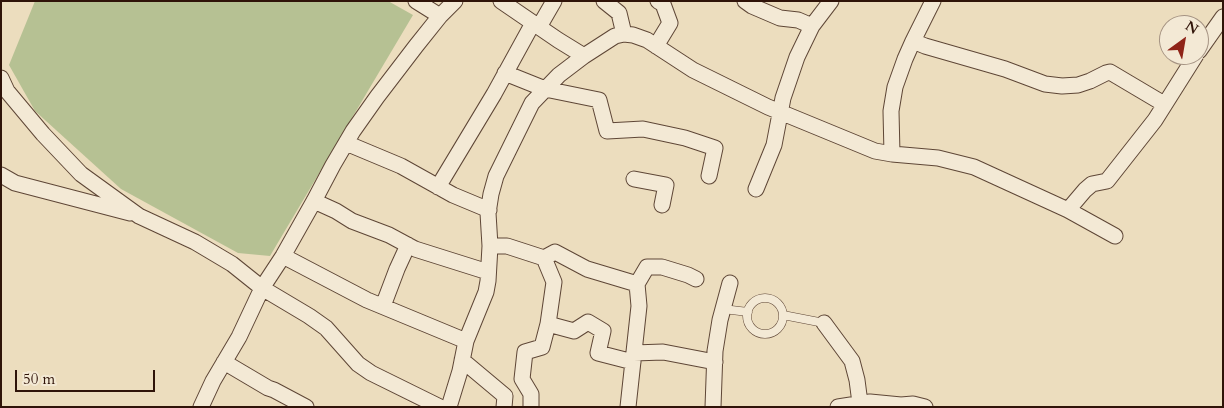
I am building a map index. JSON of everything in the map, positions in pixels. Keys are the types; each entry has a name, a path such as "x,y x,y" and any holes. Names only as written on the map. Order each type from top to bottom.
{"street":[{"path":"416,1 440,16"},
{"path":"201,407 239,337 262,288 283,256 346,143 377,97 416,46 440,16 455,1"},
{"path":"500,1 584,56"},
{"path":"438,188 506,73 536,25 554,1"},
{"path":"604,1 623,7 624,34"},
{"path":"656,46 670,23 663,4 658,1"},
{"path":"756,189 774,145 783,98 797,57 812,26 830,1"},
{"path":"892,154 891,111 895,87 905,59 933,1"},
{"path":"751,3 780,18 798,20 812,26"},
{"path":"1209,36 1223,17"},
{"path":"449,407 466,341 486,292 490,246 489,210 496,176 532,103 559,75 615,36 633,35 647,40 693,70 780,113 876,151 938,158 974,167 1068,210 1115,236"},
{"path":"913,41 1005,68 1045,84 1078,85 1110,72 1164,104"},
{"path":"1068,210 1092,184 1107,181 1155,120 1189,65"},
{"path":"506,73 545,89 599,100 607,130 643,129 684,138 715,148 709,176"},
{"path":"1,78 7,92 81,174 139,216"},
{"path":"346,143 401,166 438,188 489,210"},
{"path":"1,175 15,183 139,216 195,242 232,264 262,288 326,328 358,364 410,400 440,407"},
{"path":"634,179 666,185 662,205"},
{"path":"314,201 352,221 388,235 415,249 488,272"},
{"path":"383,306 397,268 408,246"},
{"path":"490,246 507,246 544,258 554,252 587,269 637,284"},
{"path":"283,256 367,300 466,341"},
{"path":"531,407 531,394 522,379 525,352 542,347 548,324 554,282 544,258"},
{"path":"628,407 639,306 637,284 647,267 662,267 696,279"},
{"path":"712,407 720,320 730,283"},
{"path":"548,324 574,331 588,322 603,331 598,353 633,357 663,352 715,362"},
{"path":"824,323 852,361 860,403"},
{"path":"462,360 505,396 504,407"},
{"path":"224,362 268,388 306,407"},
{"path":"838,407 870,402 901,405 913,404 925,407"}],"lane":[{"path":"764,298 770,299 779,305 783,316 780,326 775,331 764,334 753,329 748,318 748,312 753,303 764,298"},
{"path":"723,309 748,312"},
{"path":"783,316 824,323"}],"green space":[{"path":"35,1 388,1 413,15 270,256 238,253 121,189 35,111 9,65"}]}
